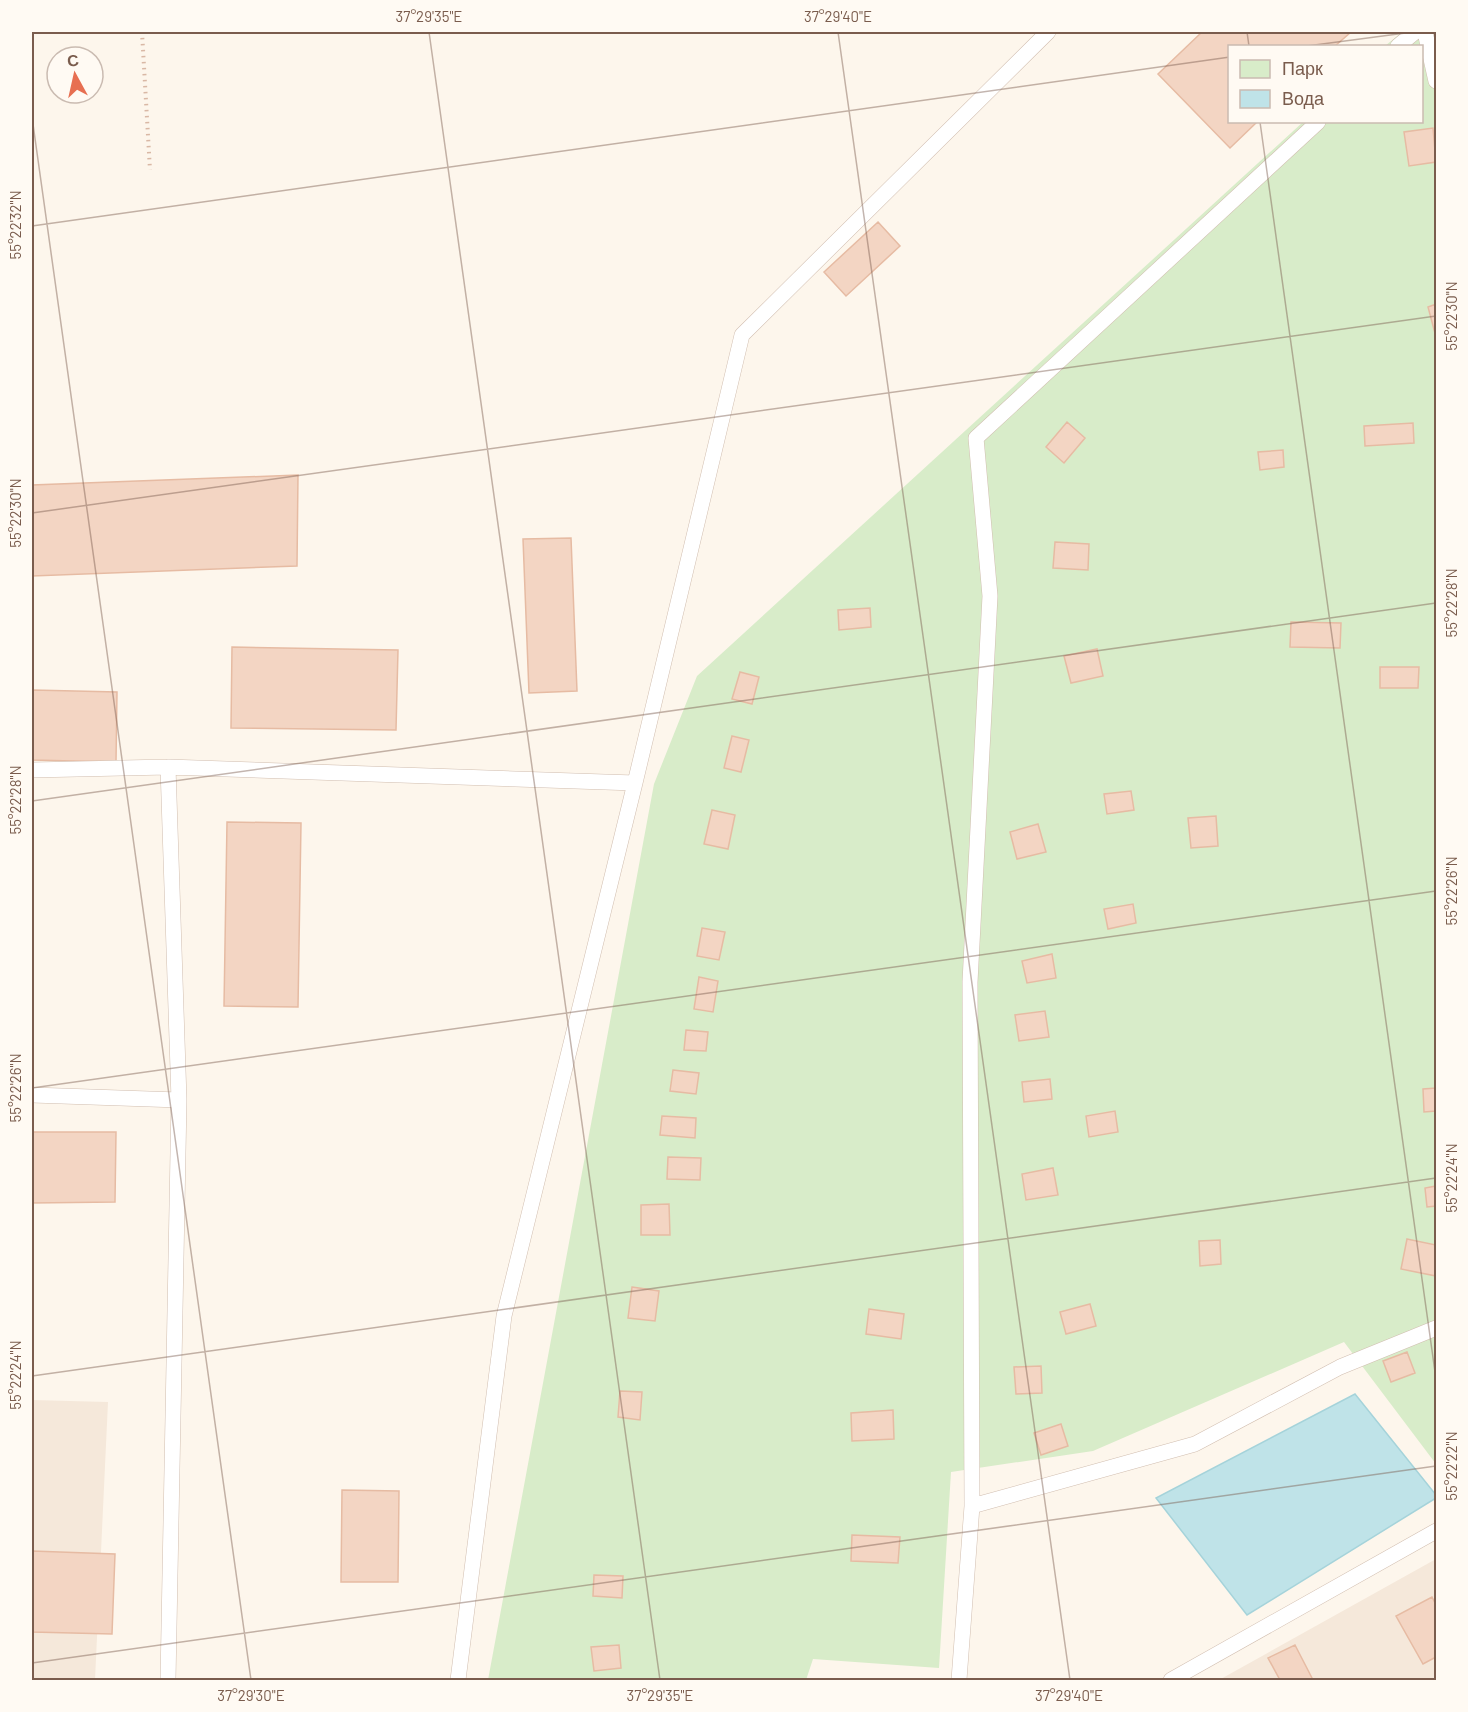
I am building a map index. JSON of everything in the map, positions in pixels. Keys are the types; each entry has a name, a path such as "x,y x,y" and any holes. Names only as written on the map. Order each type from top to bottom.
{"lane":[{"path":"458,1680 504,1316 742,335 1048,32"},
{"path":"1399,45 1415,32"},
{"path":"1425,32 1437,81"},
{"path":"959,1680 972,1506 970,982 990,596 976,438 1317,123"},
{"path":"32,770 168,767 635,783"},
{"path":"168,767 179,1100 168,1680"},
{"path":"32,1095 179,1100"},
{"path":"972,1506 1195,1444 1340,1367 1437,1328"},
{"path":"1171,1680 1437,1531"}],"path":[{"path":"142,32 150,170"}],"shaded area":[{"path":"32,1400 108,1402 95,1680 32,1680"},
{"path":"1436,1559 1436,1680 1219,1680"}],"green space":[{"path":"1402,32 1436,32 1436,1464 1344,1342 1093,1451 951,1472 939,1668 813,1659 806,1680 488,1680 654,784 697,676 1302,123 1423,123 1423,45 1386,45"}],"water":[{"path":"1355,1394 1436,1495 1436,1498 1247,1615 1156,1498"}],"building":[{"path":"1202,32 1351,32 1336,45 1228,45 1228,123 1256,123 1230,148 1158,74"},
{"path":"1433,128 1436,162 1409,166 1404,132"},
{"path":"878,222 900,246 846,296 824,272"},
{"path":"1436,304 1436,337 1428,307"},
{"path":"1067,422 1085,438 1064,463 1046,447"},
{"path":"1413,423 1414,443 1365,446 1364,426"},
{"path":"1283,450 1284,467 1260,470 1258,452"},
{"path":"298,475 297,566 32,576 32,485"},
{"path":"571,538 577,691 529,693 523,539"},
{"path":"1055,542 1089,544 1088,570 1053,568"},
{"path":"870,608 871,627 839,630 838,610"},
{"path":"1291,622 1341,623 1340,648 1290,647"},
{"path":"232,647 398,650 396,730 231,728"},
{"path":"1097,649 1103,676 1071,683 1064,656"},
{"path":"1380,667 1419,667 1418,688 1380,688"},
{"path":"740,672 759,677 752,704 732,699"},
{"path":"32,690 117,692 116,762 32,760"},
{"path":"732,736 749,740 741,772 724,768"},
{"path":"1131,791 1134,810 1107,814 1104,794"},
{"path":"712,810 735,815 728,849 704,844"},
{"path":"1216,816 1218,846 1191,848 1188,818"},
{"path":"227,822 301,823 298,1007 224,1006"},
{"path":"1038,824 1046,852 1017,859 1010,832"},
{"path":"1133,904 1136,923 1108,929 1104,909"},
{"path":"702,928 725,932 719,960 697,956"},
{"path":"1052,954 1056,978 1027,983 1022,961"},
{"path":"699,977 718,981 713,1012 694,1009"},
{"path":"1045,1011 1049,1037 1019,1041 1015,1015"},
{"path":"686,1030 708,1032 706,1051 684,1050"},
{"path":"673,1070 699,1073 696,1094 670,1091"},
{"path":"1050,1079 1052,1099 1024,1102 1022,1082"},
{"path":"1436,1088 1436,1111 1424,1112 1423,1089"},
{"path":"1115,1111 1118,1132 1089,1137 1086,1116"},
{"path":"662,1116 696,1118 695,1138 660,1135"},
{"path":"32,1132 116,1132 115,1202 32,1203"},
{"path":"668,1157 701,1158 700,1180 667,1179"},
{"path":"1053,1168 1058,1195 1026,1200 1022,1174"},
{"path":"1436,1186 1436,1206 1427,1207 1425,1188"},
{"path":"669,1204 670,1235 641,1235 641,1205"},
{"path":"1407,1239 1436,1245 1436,1276 1401,1269"},
{"path":"1220,1240 1221,1264 1200,1266 1199,1241"},
{"path":"632,1287 659,1291 655,1321 628,1318"},
{"path":"1090,1304 1096,1326 1066,1334 1060,1312"},
{"path":"869,1309 904,1314 901,1339 866,1334"},
{"path":"1407,1352 1415,1373 1391,1382 1383,1361"},
{"path":"1041,1366 1042,1393 1016,1394 1014,1367"},
{"path":"620,1391 642,1392 640,1420 618,1417"},
{"path":"893,1410 894,1439 852,1441 851,1413"},
{"path":"1061,1424 1068,1446 1041,1455 1034,1433"},
{"path":"342,1490 399,1491 398,1582 341,1582"},
{"path":"852,1535 900,1537 898,1563 851,1561"},
{"path":"32,1551 115,1554 112,1634 32,1632"},
{"path":"594,1575 623,1576 622,1598 593,1596"},
{"path":"1432,1597 1436,1605 1436,1657 1423,1664 1396,1616"},
{"path":"619,1645 621,1668 594,1671 591,1647"},
{"path":"1295,1645 1313,1680 1280,1680 1268,1658"}]}
